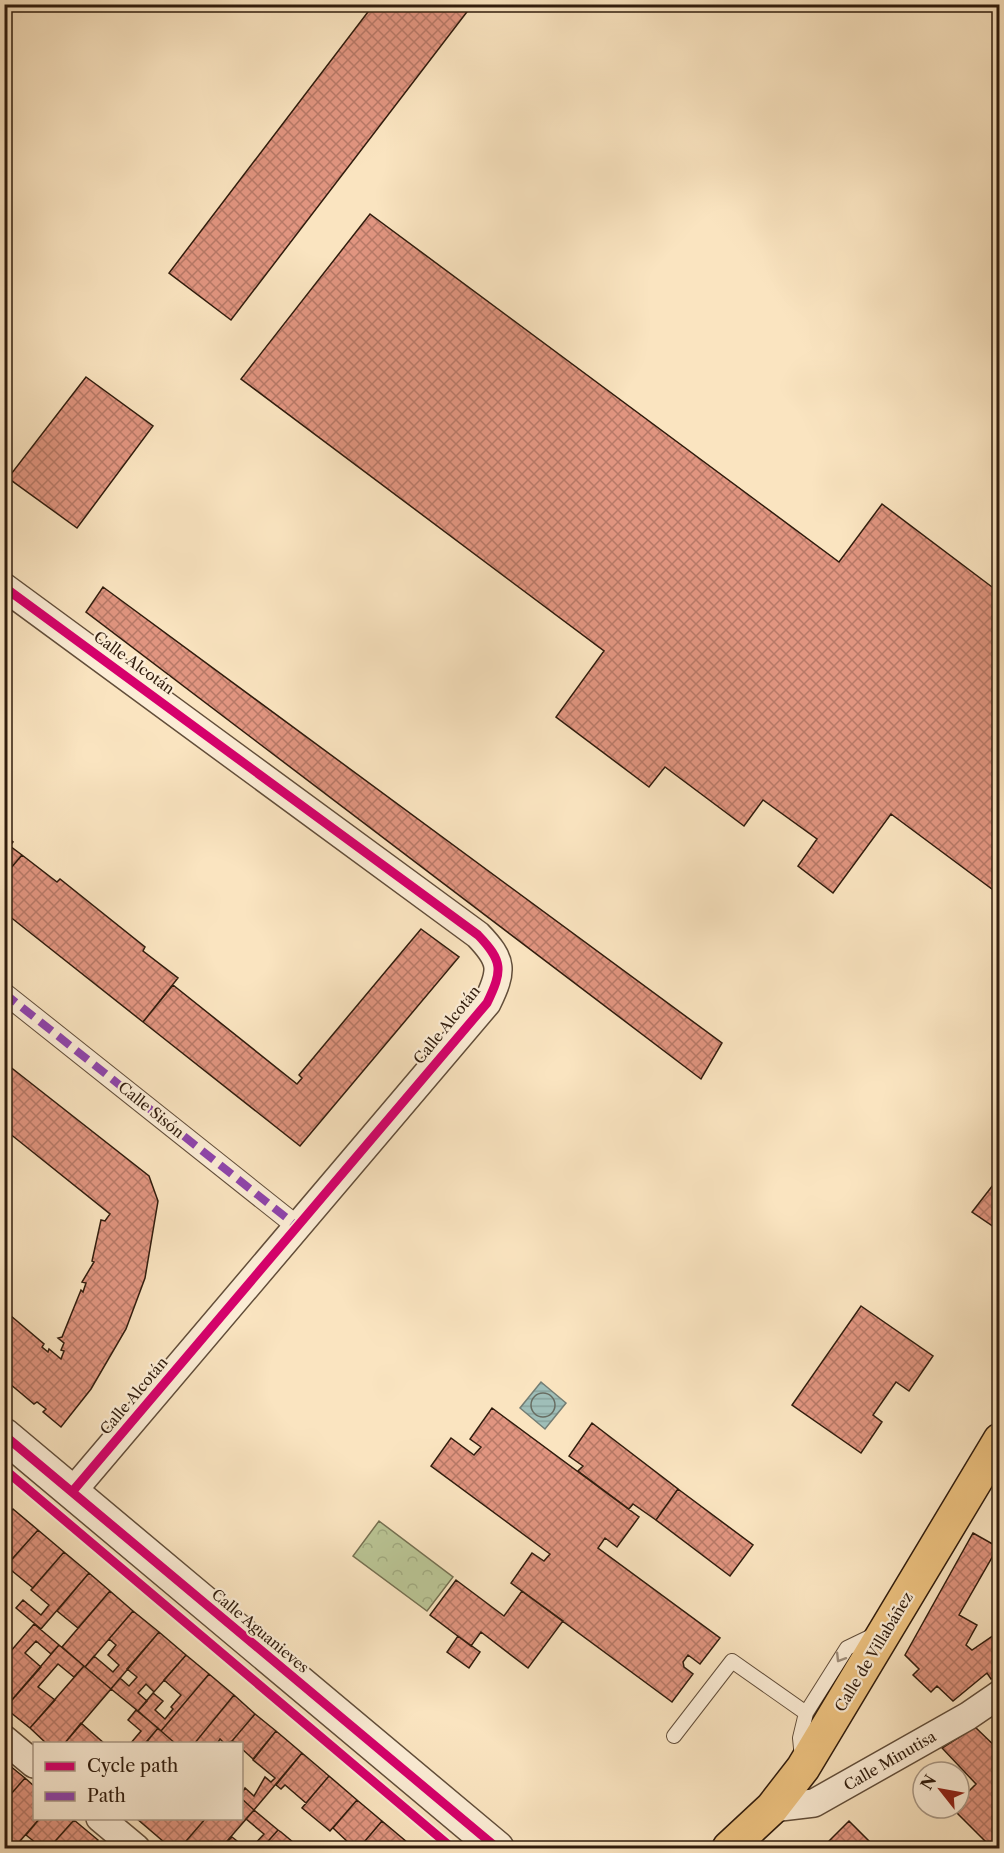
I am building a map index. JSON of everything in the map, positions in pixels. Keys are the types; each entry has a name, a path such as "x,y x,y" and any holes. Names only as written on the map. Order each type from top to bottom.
{"main road":[{"name":"Calle de Villabáñez","path":"729,1848 772,1808 803,1768 999,1440"}],"street":[{"name":"Calle Alcotán","path":"4,587 478,935 492,949 500,964 498,982 487,1003 72,1492"},
{"name":"Calle Sisón","path":"4,993 298,1227"},
{"name":"Calle Aguanieves","path":"4,1436 497,1848"},
{"name":"Calle Minutisa","path":"772,1808 814,1803 968,1716 999,1694"},
{"path":"4,1739 33,1763"},
{"path":"102,1820 136,1848"}],"lane":[{"path":"803,1768 800,1738 806,1713 847,1648 888,1628"},
{"path":"674,1736 732,1660 806,1713"}],"green space":[{"path":"379,1521 453,1577 427,1611 353,1556"}],"water":[{"path":"541,1382 566,1403 545,1429 520,1408"}],"building":[{"path":"374,4 473,4 231,320 169,273"},
{"path":"370,214 839,562 882,504 1000,593 1000,895 891,814 833,893 798,866 817,839 763,800 744,826 665,767 649,787 556,717 604,651 241,379"},
{"path":"86,377 153,426 77,528 8,478"},
{"path":"103,587 722,1043 701,1079 86,612"},
{"path":"4,835 13,842 10,846 22,855 4,876"},
{"path":"22,855 57,882 60,879 145,947 143,951 178,978 143,1022 4,912 4,876"},
{"path":"421,929 459,957 300,1146 143,1022 173,985 297,1084 302,1078 299,1075"},
{"path":"4,1062 149,1176 158,1201 145,1278 126,1329 91,1389 61,1427 43,1412 46,1409 37,1402 34,1404 4,1379 4,1310 44,1344 42,1347 48,1352 49,1349 61,1359 64,1343 58,1338 62,1337 81,1290 83,1292 86,1283 82,1282 94,1262 92,1261 101,1220 105,1221 110,1214 4,1129"},
{"path":"1000,1176 1000,1231 972,1212"},
{"path":"861,1306 933,1356 909,1391 896,1382 873,1415 882,1422 861,1453 792,1405"},
{"path":"492,1408 639,1517 617,1547 605,1538 598,1548 720,1638 700,1664 688,1655 683,1662 684,1667 693,1674 672,1702 511,1583 532,1553 544,1561 550,1554 431,1466 451,1438 474,1455 481,1447 470,1439"},
{"path":"592,1423 678,1489 656,1520 633,1504 629,1509 578,1471 583,1466 569,1456"},
{"path":"678,1489 753,1545 730,1576 656,1520"},
{"path":"13,1509 38,1530 4,1568 4,1518"},
{"path":"38,1530 64,1552 33,1588 6,1566"},
{"path":"973,1533 998,1547 959,1615 977,1625 966,1645 972,1650 1000,1631 1000,1673 991,1679 987,1673 953,1701 937,1686 931,1692 913,1675 919,1669 905,1655"},
{"path":"64,1552 89,1573 41,1629 16,1608 23,1600 41,1615 49,1605 31,1590"},
{"path":"89,1573 110,1591 78,1628 57,1611"},
{"path":"456,1580 504,1616 522,1591 563,1621 528,1668 481,1632 471,1646 430,1615"},
{"path":"110,1591 133,1611 85,1667 62,1647"},
{"path":"133,1611 159,1632 111,1689 85,1667 94,1656 113,1672 119,1665 108,1655 116,1645 109,1639"},
{"path":"34,1624 59,1645 51,1654 36,1641 25,1653 41,1667 5,1708 4,1659"},
{"path":"159,1632 186,1655 154,1692 146,1684 138,1693 147,1701 138,1711 111,1689 120,1678 129,1686 137,1677 127,1669"},
{"path":"458,1636 480,1652 469,1668 447,1652"},
{"path":"59,1645 84,1666 74,1677 58,1664 38,1687 55,1700 30,1728 5,1708"},
{"path":"186,1655 209,1674 161,1731 138,1711 153,1693 163,1701 155,1710 165,1719 181,1695 164,1680"},
{"path":"84,1666 111,1689 66,1742 45,1742 30,1728"},
{"path":"209,1674 234,1695 196,1742 174,1742 161,1731"},
{"path":"234,1695 255,1714 232,1741 223,1742 220,1739 218,1742 196,1742"},
{"path":"136,1710 158,1728 147,1742 132,1742 141,1731 128,1720"},
{"path":"255,1714 276,1731 253,1759 243,1750 243,1742 232,1741"},
{"path":"81,1723 103,1742 66,1742"},
{"path":"975,1727 1000,1751 1000,1848 992,1848 964,1820 971,1820 971,1789 976,1784 971,1779 971,1760 953,1760 942,1748"},
{"path":"158,1728 174,1742 146,1742"},
{"path":"276,1731 302,1753 254,1810 243,1800 245,1788 254,1796 265,1777 271,1782 275,1778 253,1760"},
{"path":"302,1753 329,1776 306,1803 285,1785 281,1789 276,1785"},
{"path":"4,1761 25,1778 4,1802"},
{"path":"329,1776 357,1800 330,1831 302,1808"},
{"path":"25,1778 33,1785 33,1820 38,1820 14,1848 4,1848 4,1843 11,1835 6,1831 11,1825 4,1820 4,1802"},
{"path":"243,1800 254,1810 221,1848 180,1848 204,1820 243,1820"},
{"path":"357,1800 382,1821 359,1848 348,1848 351,1845 333,1828"},
{"path":"254,1810 278,1830 262,1848 251,1848 264,1834 246,1819"},
{"path":"38,1820 74,1820 49,1848 42,1848 26,1835"},
{"path":"74,1820 98,1840 91,1848 49,1848"},
{"path":"138,1820 204,1820 180,1848 171,1848"},
{"path":"382,1821 414,1848 359,1848"},
{"path":"849,1821 876,1848 821,1848 826,1844"},
{"path":"278,1830 281,1832 300,1848 262,1848"},
{"path":"232,1837 246,1848 221,1848"}],"marked path":[{"path":"4,993 298,1227"}],"cycle path":[{"path":"4,587 478,935 492,952 498,966 496,982 487,1003 72,1492"},
{"path":"4,1435 497,1848"},
{"path":"4,1469 452,1848"}]}
